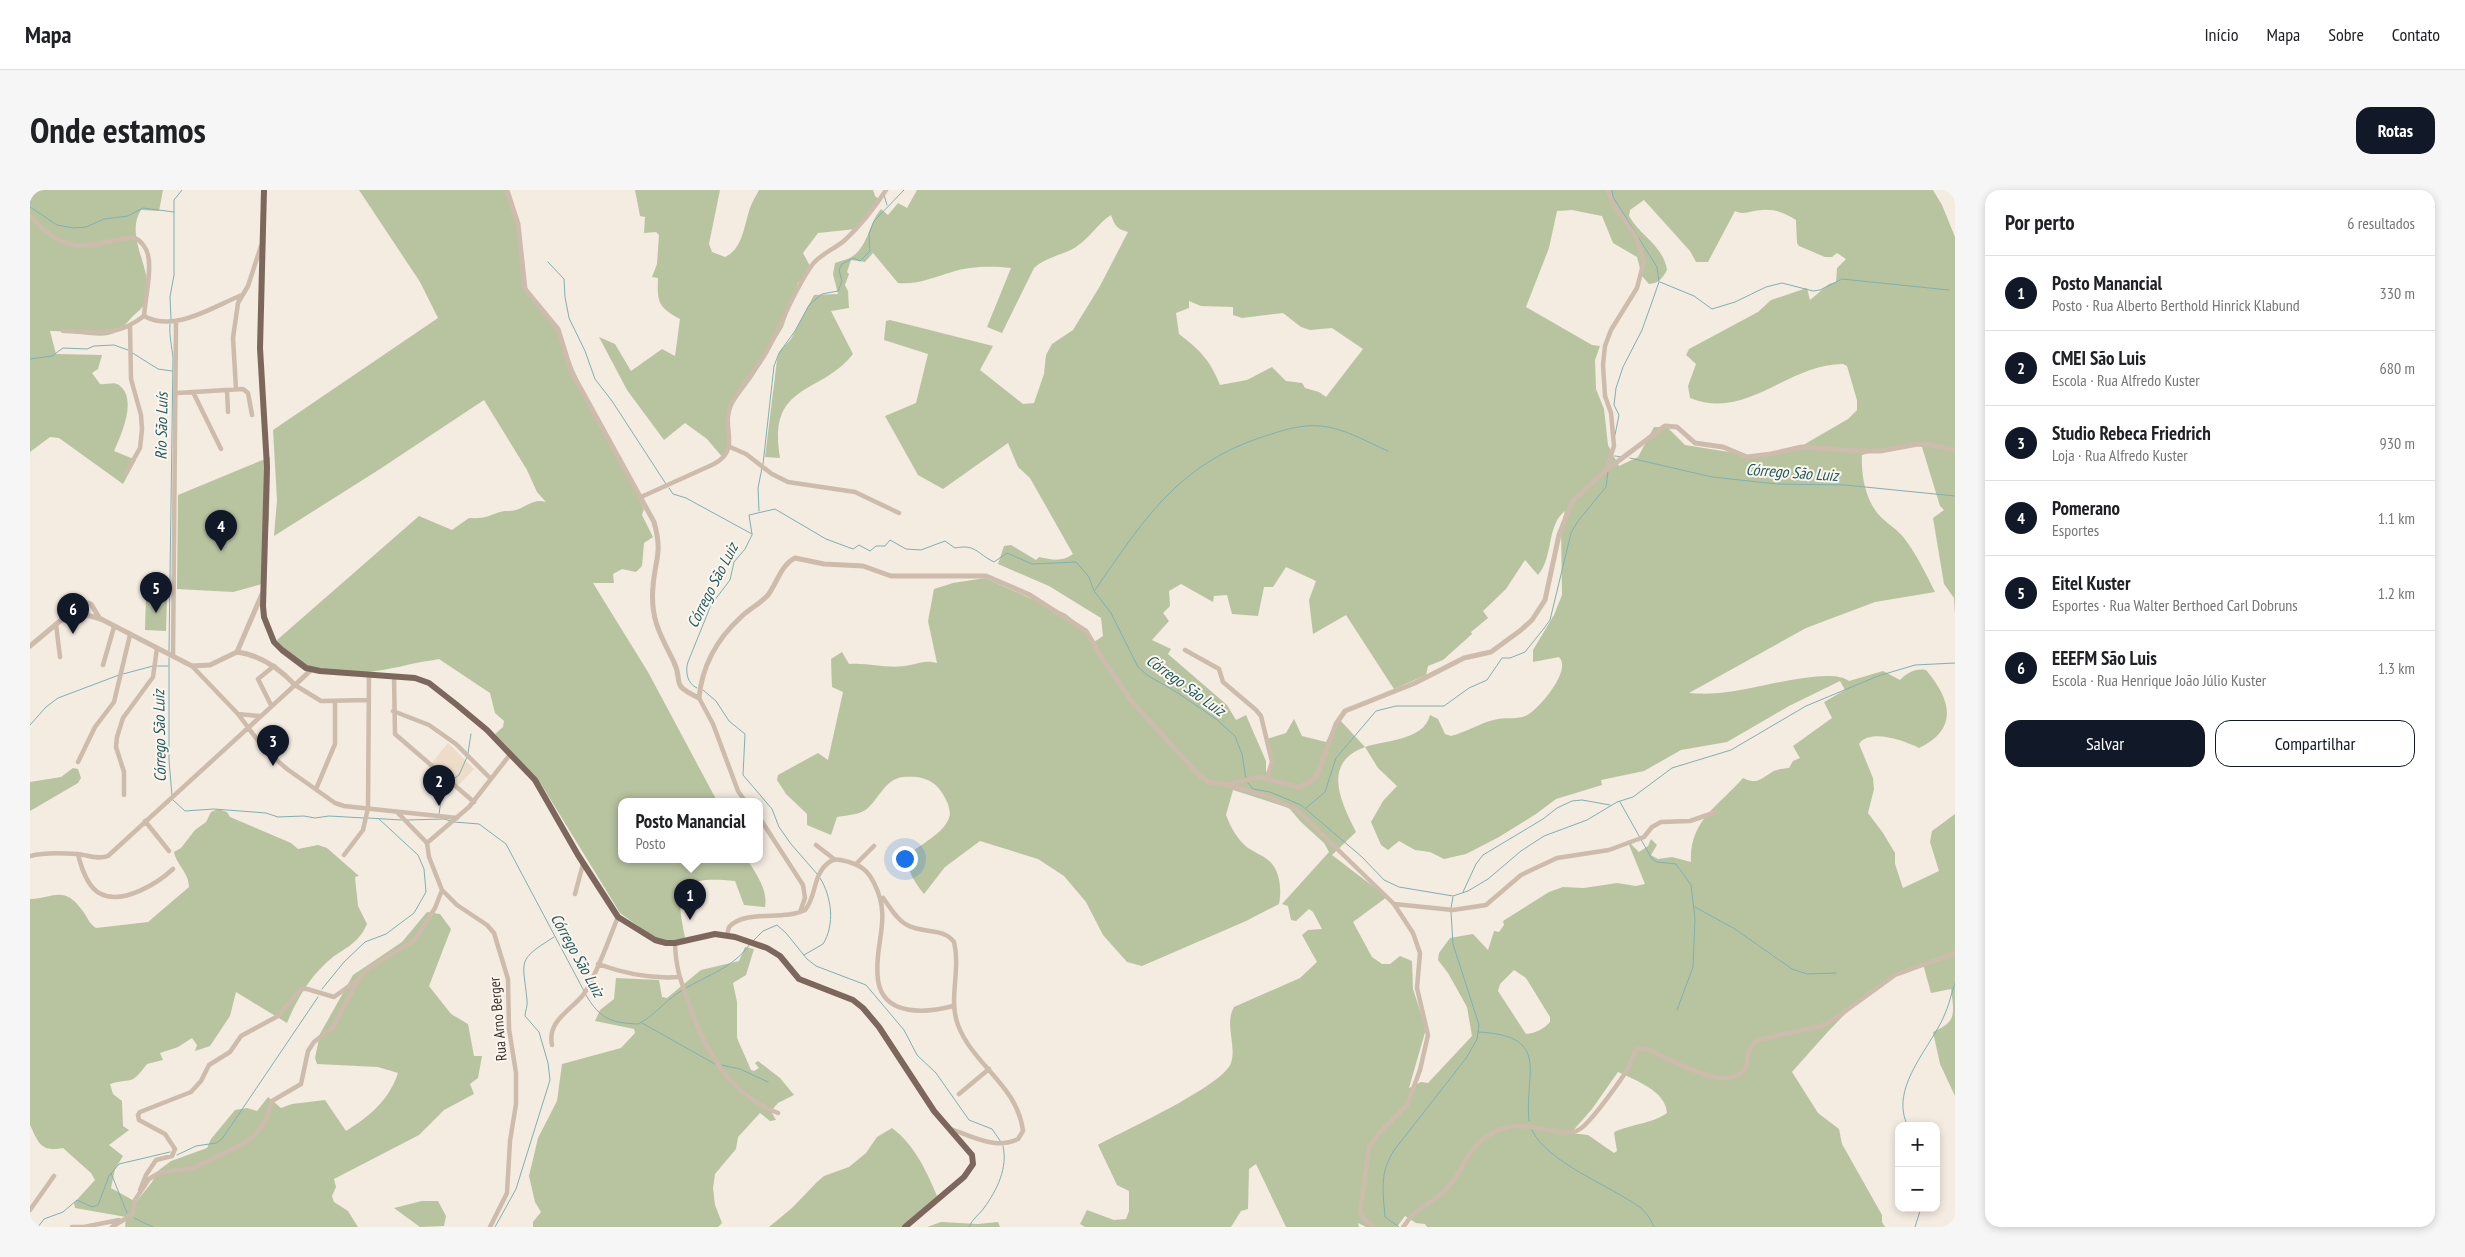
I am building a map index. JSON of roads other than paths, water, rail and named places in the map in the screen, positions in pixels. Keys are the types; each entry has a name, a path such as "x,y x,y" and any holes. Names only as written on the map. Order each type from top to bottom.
{"main road":[{"path":"266,190 263,201 260,348 267,467 264,616 274,642 293,660 311,670 415,678 428,683 487,730 509,756 535,780 618,917 655,940 675,943 702,935 727,935 756,944 780,956 799,979 852,1000 864,1008 879,1027 934,1111 972,1155 973,1164 971,1170 905,1227"}],"street":[{"path":"507,190 518,224 525,289 558,329 571,370 654,522 660,546 653,587 656,627 676,668 678,685 684,691 699,698"},
{"path":"641,497 721,460 730,447 727,420 731,404 764,356 809,270 820,257 846,239 886,190"},
{"path":"1605,471 1614,446 1603,365 1605,346 1611,330 1637,288 1644,261 1636,237 1612,202 1608,190"},
{"path":"30,216 54,237 74,246 102,245 134,238 143,244 149,259 144,316 130,326 115,333 63,331"},
{"path":"236,389 233,338 238,303 248,286 262,243"},
{"path":"144,316 158,322 173,322 242,295"},
{"path":"172,656 177,393 173,322"},
{"path":"126,472 140,448 142,429 141,415 131,379 130,326"},
{"path":"177,393 242,389 247,392 252,414"},
{"path":"227,390 228,412"},
{"path":"193,392 221,449"},
{"path":"1227,785 1253,778 1267,778 1298,787 1309,783 1316,775 1336,724 1345,711 1415,683 1464,658 1491,652 1532,620 1545,600 1559,534 1572,502 1605,471 1632,453 1661,429 1671,426 1681,430 1695,443 1723,447 1747,457 1802,447 1880,451 1918,444 1955,450"},
{"path":"730,447 746,454 772,474 788,482 855,492 899,512"},
{"path":"743,798 738,791 713,724 699,698 702,674 707,662 725,634 741,616 764,600 786,565 795,558 824,564 855,564 891,576 986,576 1030,595 1086,631 1102,658 1146,719 1200,776 1210,782 1263,795 1296,809 1394,904 1413,933 1420,953 1417,988 1428,1034 1420,1070 1407,1106 1373,1139 1368,1147 1360,1212 1364,1219 1374,1227"},
{"path":"237,652 265,589"},
{"path":"78,600 78,614"},
{"path":"62,620 65,608 78,600 89,603 101,620"},
{"path":"87,614 89,603"},
{"path":"30,646 66,616 87,614 192,666 238,714 265,750 287,769 339,804 368,810 457,818"},
{"path":"56,624 60,658"},
{"path":"103,665 114,627"},
{"path":"78,762 95,727 114,702 130,635"},
{"path":"124,795 124,772 116,747 119,729 124,718 150,682 159,649"},
{"path":"1186,650 1219,670 1223,682 1261,716 1272,762 1267,778"},
{"path":"192,666 210,665 237,652 246,653 274,666 294,685 320,700 335,702 368,700"},
{"path":"271,705 258,679 274,666"},
{"path":"30,856 78,854 100,858 108,856 311,670"},
{"path":"344,855 365,824 368,810 369,675"},
{"path":"394,676 393,711 397,736 474,802"},
{"path":"316,789 334,744 336,734 335,702"},
{"path":"393,711 429,725 456,744 490,778"},
{"path":"238,714 259,716"},
{"path":"398,813 426,843 474,802 490,778 509,756"},
{"path":"1394,904 1453,910 1480,908 1492,901 1521,875 1546,862 1566,856 1620,847 1644,837 1652,827 1660,822 1690,822 1716,812"},
{"path":"145,821 169,851"},
{"path":"763,823 804,885 806,898 800,912"},
{"name":"Rua Arno Berger","path":"426,843 429,857 442,890 466,913 491,929 502,955 510,988 509,1029 516,1073 516,1104 510,1141 507,1193 490,1227"},
{"path":"816,845 834,859 856,864 867,870 882,897 904,924 919,930 943,932 954,942 957,967 953,1006 963,1036 1011,1096 1019,1110 1024,1131 1018,1139 1011,1142 988,1143 951,1129"},
{"path":"856,864 874,846"},
{"path":"78,854 88,879 98,892 105,896 137,893 163,879 173,869"},
{"path":"727,935 729,927 740,920 800,912 808,906 817,876 834,859"},
{"path":"575,894 584,863"},
{"path":"141,1191 140,1188 153,1163 159,1159 172,1156 175,1149 165,1134 139,1120 138,1114 140,1112 191,1092 201,1081 209,1065 230,1052 241,1036 278,1016 301,990 307,989 334,997 358,980 369,968 414,940 435,908 442,890"},
{"path":"882,897 883,922 878,966 878,980 881,990 893,1003 902,1009 915,1012 929,1012 953,1006"},
{"path":"552,1045 551,1034 556,1022 584,994 618,917"},
{"path":"675,943 678,977 709,1052 726,1076 751,1100 778,1113"},
{"path":"1403,1227 1415,1212 1431,1202 1450,1186 1460,1173 1468,1153 1485,1137 1497,1130 1523,1124 1569,1133 1582,1128 1621,1078 1637,1049 1647,1049 1713,1078 1728,1077 1742,1072 1746,1068 1747,1053 1757,1040 1821,1026 1833,1020 1895,975 1955,953"},
{"path":"598,964 619,972 678,977"},
{"path":"72,1227 84,1227 122,1219 133,1214 133,1203 154,1175 185,1171 212,1161 235,1149 253,1136 266,1121 272,1101 302,1084 308,1051 314,1042 333,1027 358,980"},
{"path":"959,1094 989,1069"},
{"path":"30,1210 54,1176"},
{"path":"112,1227 122,1219"}],"waterway":[{"path":"30,204 32,190"},
{"name":"Rio São Luís","path":"171,320 170,297 174,275 174,200 182,190"},
{"path":"763,464 774,366 779,353 795,331 809,305 822,294 838,291 842,281 839,270 842,264 853,258 860,261 870,251 869,234 874,221 904,190"},
{"path":"1612,190 1613,197 1657,267 1659,282 1642,330 1623,367 1616,388 1614,405 1619,415 1615,435"},
{"path":"884,195 887,205"},
{"path":"30,207 57,225 74,228 86,227 104,219 128,216 143,208 174,212"},
{"path":"548,262 564,279 569,318 585,351 595,379 612,401 666,484"},
{"path":"1660,282 1694,296 1712,309 1735,302 1766,287 1782,283 1813,291 1820,290 1842,279 1949,290"},
{"name":"Rio São Luís","path":"169,651 173,358 170,324"},
{"path":"30,359 52,356 63,348 87,349 94,346 114,345 128,350"},
{"path":"131,352 158,369 172,371"},
{"path":"1095,590 1129,541 1165,498 1184,480 1207,463 1232,449 1283,430 1321,426 1338,429 1388,451"},
{"name":"Córrego São Luiz","path":"1615,456 1621,457"},
{"name":"Córrego São Luiz","path":"1630,458 1712,477 1777,484 1845,485 1955,496"},
{"path":"759,511 758,488 762,468"},
{"name":"Córrego São Luiz","path":"1306,808 1325,792 1336,758 1376,711 1396,706 1444,706 1469,688 1487,680 1502,658 1510,658 1525,652 1550,620 1571,533 1578,521 1606,487 1608,471"},
{"path":"669,488 673,494 686,498 752,534"},
{"name":"Córrego São Luiz","path":"752,534 749,515 775,509 826,539 853,549 859,545 870,551 876,546 885,546 890,540 906,549 921,550 945,541 955,548 972,548 994,562 1007,553 1032,564 1076,562 1089,577 1094,591 1111,613 1138,667 1147,675 1216,719 1235,736 1242,754 1246,779"},
{"name":"Córrego São Luiz","path":"697,688 691,684 688,677 688,662 711,605 730,580 734,562 745,549 752,535"},
{"name":"Córrego São Luiz","path":"169,658 169,760 172,796"},
{"path":"1247,782 1253,789 1270,792 1301,805 1362,857 1384,880 1399,887 1453,896 1468,891 1488,879 1521,851 1544,836 1587,820 1617,802 1633,797 1672,768 1731,750 1806,706 1878,676 1915,665 1955,663"},
{"path":"123,674 153,666"},
{"path":"157,666 168,666"},
{"path":"30,725 46,707 58,698 119,675"},
{"name":"Córrego São Luiz","path":"703,690 716,701 729,721 745,734 743,775 763,798"},
{"path":"468,753 471,734"},
{"path":"452,780 459,775 467,757"},
{"path":"439,814 442,794 449,783"},
{"name":"Córrego São Luiz","path":"763,798 772,809 779,827 791,844 818,875"},
{"name":"Córrego São Luiz","path":"173,800 185,811 214,809 266,813 278,817 304,816 315,818 329,816 364,818"},
{"path":"1463,892 1476,864 1483,855 1543,819 1557,808 1572,801 1582,800 1610,805"},
{"path":"1620,802 1652,859 1657,862 1676,864 1691,885 1695,918 1693,967 1677,1010"},
{"name":"Córrego São Luiz","path":"368,818 401,820"},
{"path":"322,989 344,962 365,942 386,934 414,913 426,892 424,869 418,855 379,819"},
{"name":"Córrego São Luiz","path":"407,820 444,819 451,821"},
{"name":"Córrego São Luiz","path":"454,822 479,824 506,844 584,991"},
{"name":"Córrego São Luiz","path":"804,955 823,944 829,928 831,911 827,894 820,878"},
{"path":"1451,908 1453,897"},
{"path":"1695,907 1735,929 1792,969 1807,974 1836,973"},
{"path":"1399,1227 1385,1217 1383,1182 1386,1166 1395,1149 1467,1057 1477,1039 1479,1025 1453,944 1451,912"},
{"path":"753,941 763,931 777,925 807,959 816,966 866,985 904,1030 917,1055 936,1073 969,1120 992,1129 1001,1142"},
{"path":"495,1227 516,1189 550,1080 548,1063 539,1032 525,1016 527,1002 524,968 525,962 533,951 554,937"},
{"name":"Córrego São Luiz","path":"586,995 596,1010 607,1018 613,1021 638,1024 678,993 735,960 750,944"},
{"path":"1907,1122 1903,1112 1903,1098 1907,1083 1944,1016 1955,983"},
{"path":"177,1155 196,1146 216,1143 222,1139 318,997"},
{"path":"642,1023 715,1064"},
{"path":"1479,1032 1502,1035 1517,1041 1526,1049 1530,1060 1529,1121"},
{"path":"721,1065 740,1069 768,1082"},
{"path":"1532,1130 1539,1142 1551,1153 1580,1173 1641,1208 1649,1217 1654,1227"},
{"path":"969,1227 984,1208 1000,1179 1004,1162 1003,1146"},
{"path":"38,1227 44,1219 63,1212 77,1200 92,1207 98,1205 109,1176 119,1164 170,1152"},
{"path":"111,1173 127,1213"},
{"path":"1915,1227 1920,1212"},
{"path":"134,1218 153,1227"}],"place":[{"name":"Pomerano","path":"221,551"},
{"name":"Eitel Kuster","path":"156,613"},
{"name":"EEEFM São Luis","path":"73,634"},
{"name":"Studio Rebeca Friedrich","path":"273,766"},
{"name":"CMEI São Luis","path":"439,806"},
{"name":"Posto Manancial","path":"690,920"}]}
